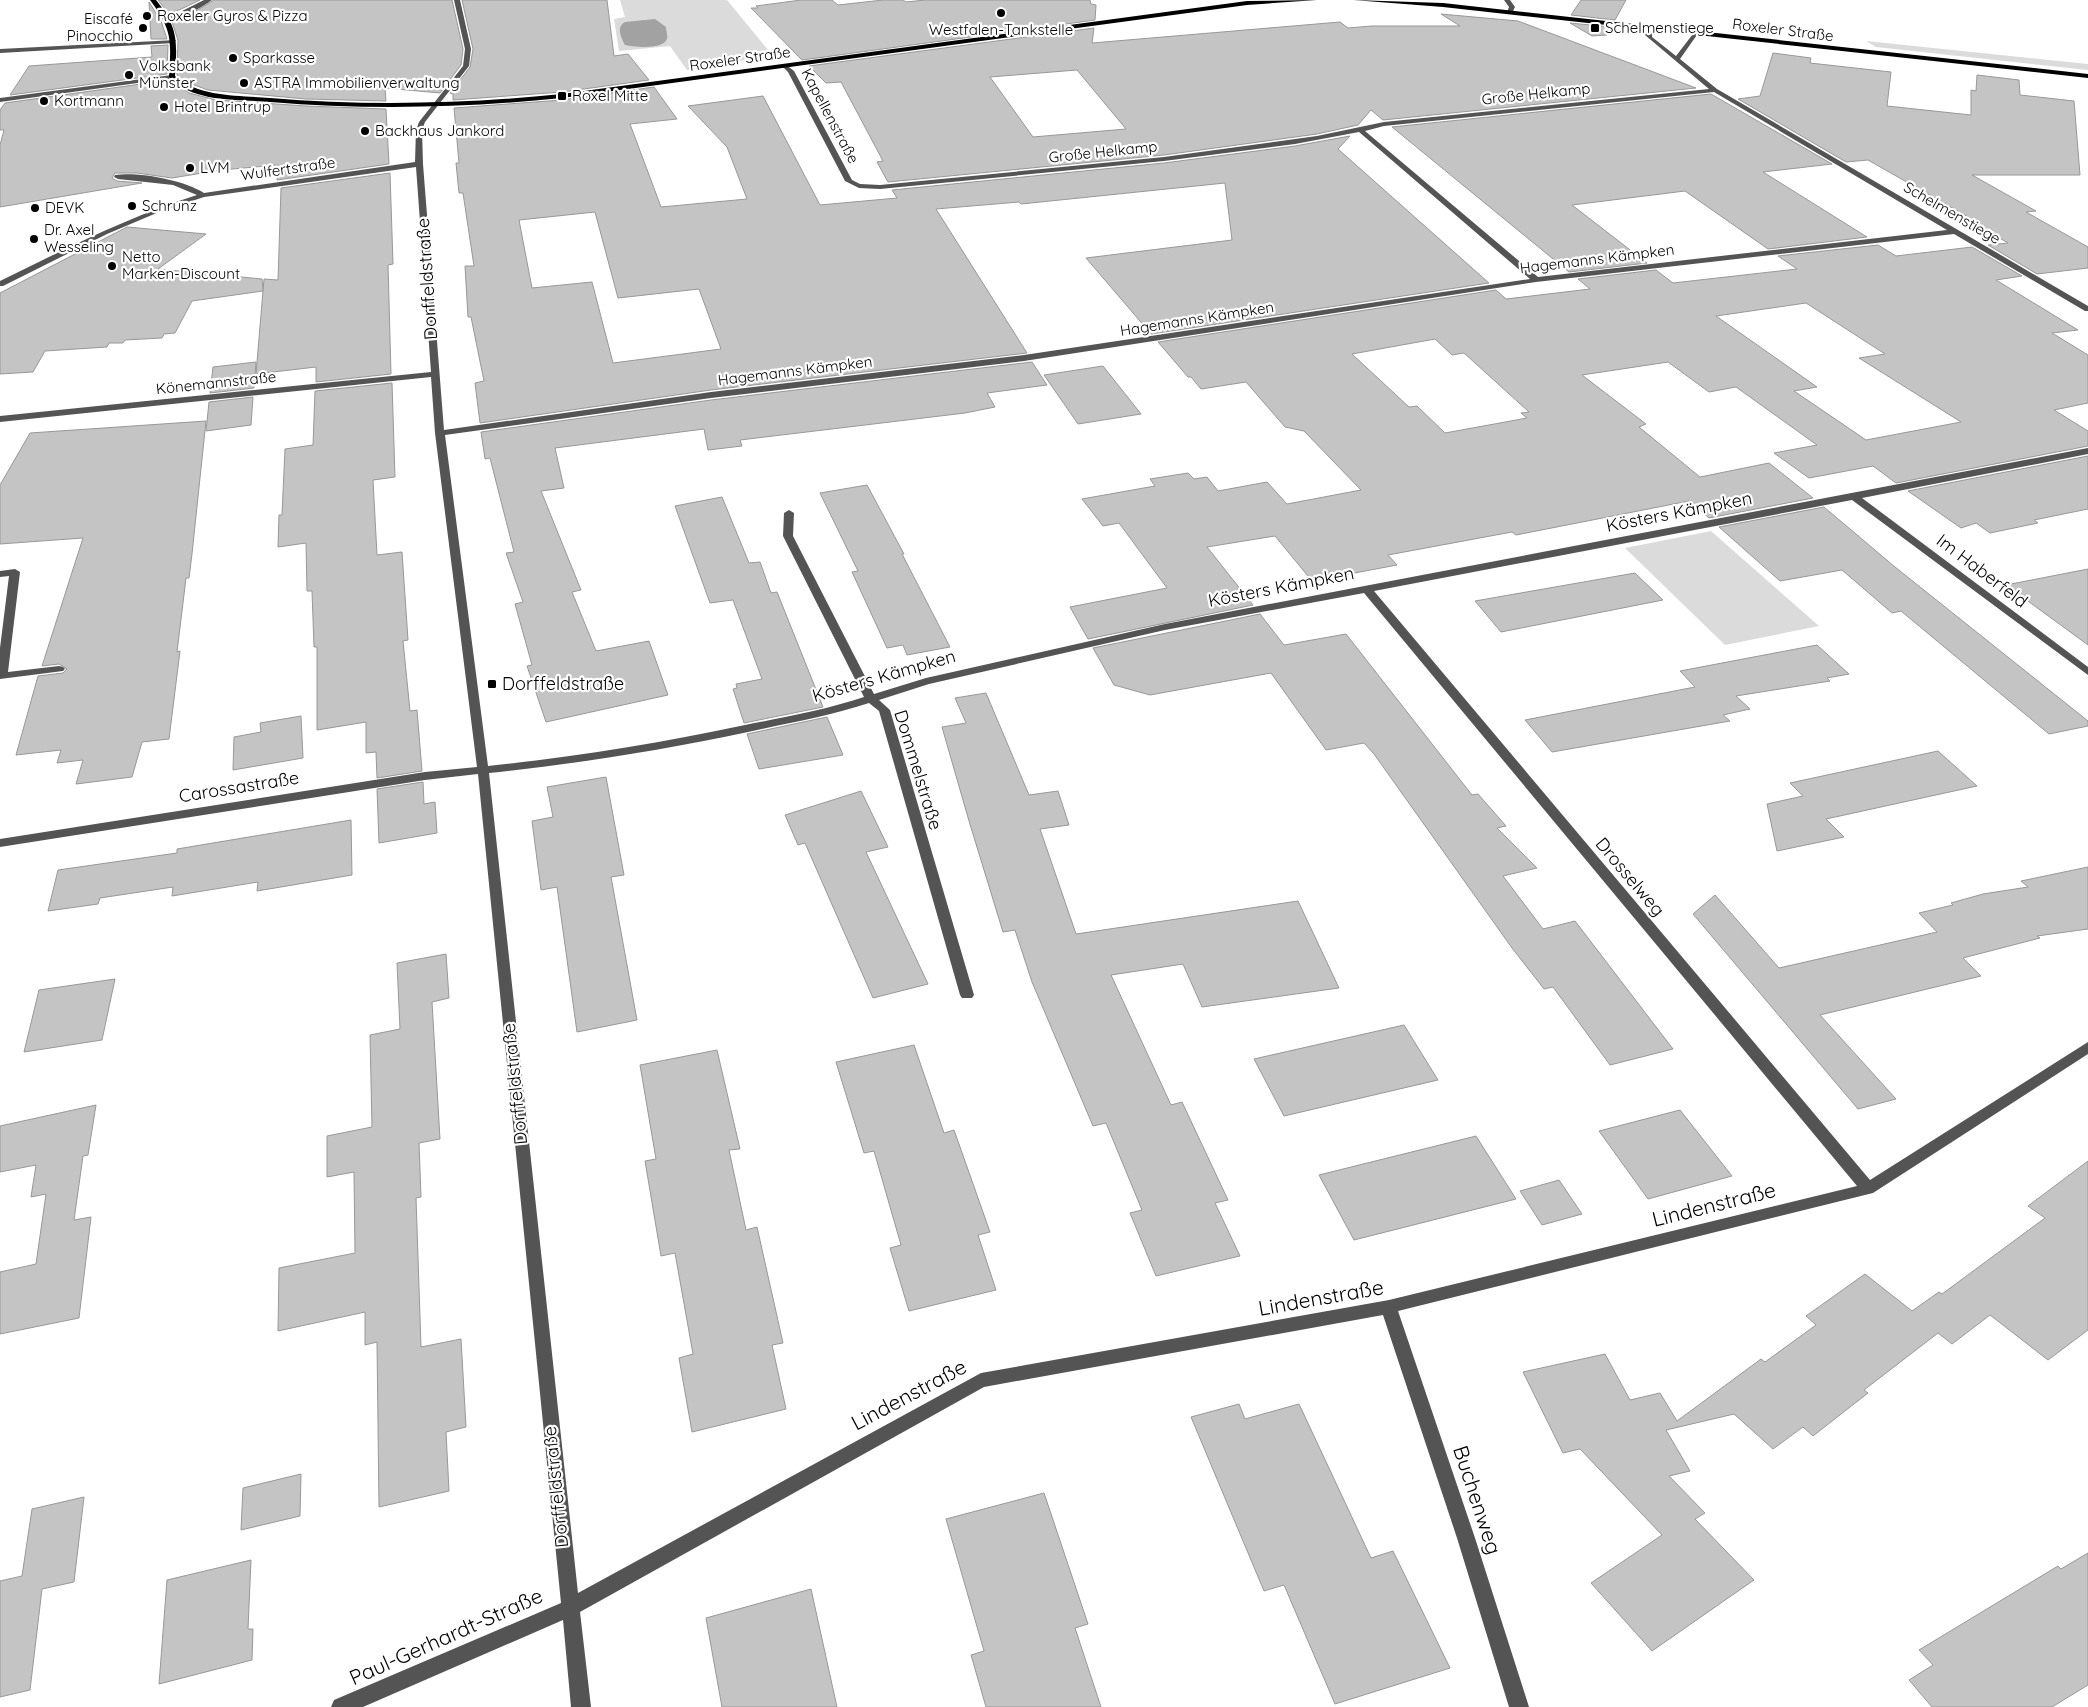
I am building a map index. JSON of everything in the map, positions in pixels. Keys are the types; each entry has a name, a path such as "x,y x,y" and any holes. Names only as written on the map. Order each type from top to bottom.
{"main road":[{"path":"152,0 166,16 174,41 172,77"},
{"name":"Roxeler Straße","path":"172,77 179,84 201,92 239,98 357,107 433,107 485,104 562,96 1274,1 1314,0"},
{"name":"Roxeler Straße","path":"1356,0 1413,2 1510,12 2088,76"}],"street":[{"path":"166,16 181,14 209,0"},
{"name":"Dorffeldstraße","path":"456,0 467,42 466,66 426,115 419,130 419,164 434,374 483,770 569,1608 581,1707"},
{"path":"1507,0 1512,7 1510,12"},
{"name":"Schelmenstiege","path":"1651,28 1648,35 1650,38 1715,90 2088,309"},
{"path":"1677,59 1696,32"},
{"path":"0,51 174,41"},
{"name":"Kapellenstraße","path":"785,66 791,71 849,181"},
{"path":"0,100 172,77"},
{"name":"Große Helkamp","path":"849,181 859,186 880,187 1038,172 1232,150 1360,130 1384,124 1715,90"},
{"path":"1360,130 1536,280"},
{"name":"Wulfertstraße","path":"0,284 104,232 156,210 203,195 419,164"},
{"path":"118,177 177,184 194,188 203,195"},
{"name":"Hagemanns Kämpken","path":"440,433 721,393 1024,358 1249,326 1536,280 1956,231"},
{"name":"Könemannstraße","path":"0,419 434,374"},
{"name":"Kösters Kämpken","path":"483,770 534,765 706,737 840,709 926,681 1156,629 1854,497 2088,450"},
{"name":"Im Haberfeld","path":"1854,497 2088,672"},
{"name":"Dommelstraße","path":"789,513 788,536 870,698 884,710 967,995"},
{"path":"0,574 15,572 2,676 59,670"},
{"name":"Drosselweg","path":"1366,588 1868,1189"},
{"name":"Carossastraße","path":"0,843 425,776 483,770"},
{"name":"Lindenstraße","path":"569,1608 981,1380 1389,1307 1868,1189 2088,1047"},
{"name":"Buchenweg","path":"1389,1307 1466,1538 1519,1707"},
{"name":"Paul-Gerhardt-Straße","path":"341,1707 569,1608"}],"shaded area":[{"path":"620,0 727,0 768,50 753,52 758,58 687,70 670,46 619,51 614,19 625,17"},
{"path":"655,19 666,27 667,39 664,42 660,45 648,47 625,45 620,32 622,24 625,22"},
{"path":"1866,41 2088,64 2088,70 1876,47"},
{"path":"1711,531 1819,626 1725,645 1625,548"}],"building":[{"path":"158,0 200,0 168,13"},
{"path":"214,0 452,0 463,49 461,65 440,93 385,88 386,101 306,99 208,90 186,82 177,75 178,40 171,19 189,15"},
{"path":"462,0 607,0 614,56 628,54 649,80 562,92 453,100 453,94 450,93 470,67 473,49"},
{"path":"801,0 832,0 838,5 883,0 903,0 906,2 925,0 1090,0 1091,4 1096,5 1095,20 802,60 751,8"},
{"path":"1581,0 1626,0 1615,20 1571,15"},
{"path":"149,2 161,21 167,39 151,39"},
{"path":"1441,14 1518,21 1696,88 1383,120 1371,110 1358,125 1317,134 1164,155 888,182 877,162 883,161 841,82 826,83 809,66 1094,28 1092,43 1340,22 1348,28 1372,26 1460,26","holes":["1077,70 1126,129 1033,137 990,77"]},
{"path":"1570,23 1611,27 1607,35 1592,36"},
{"path":"168,45 167,74 10,95 29,66 152,57 151,46"},
{"path":"1773,53 1811,58 1810,63 1891,72 1887,106 1971,115 1971,90 1976,91 1977,75 2019,80 2020,95 2074,101 2080,175 1972,175 2036,211 2026,212 2088,247 2088,268 2037,274 1988,245 2008,243 1967,219 1970,218 1868,160 1846,162 1738,99 1760,96"},
{"path":"170,80 189,93 216,100 386,109 389,164 277,180 278,165 221,170 172,178 137,173 115,173 112,178 117,181 142,183 0,207 0,145 4,130 0,130 0,110 5,103"},
{"path":"654,87 677,119 630,124 661,207 747,199 727,147 688,106 763,96 820,205 897,198 892,190 1164,163 1295,146 1350,136 1338,149 1489,283 1151,334 1086,258 1232,240 1225,183 1021,204 1019,202 936,209 1027,353 711,390 480,423 475,383 484,381 471,317 468,317 465,266 474,266 463,193 459,193 456,163 459,163 454,108 562,100","holes":["595,212 618,298 699,289 721,349 613,363 592,282 532,288 519,220"]},
{"path":"1711,94 1832,164 1763,172 1867,237 1768,249 1685,191 1572,205 1647,263 1569,272 1392,127"},
{"path":"390,173 393,264 388,265 391,374 316,382 316,367 256,374 264,279 278,280 281,188"},
{"path":"127,227 206,234 158,269 262,279 263,291 192,301 175,333 164,334 162,338 125,340 123,343 109,343 107,347 45,351 33,372 0,374 0,293"},
{"path":"1878,245 1896,256 1972,247 2022,276 1996,280 2078,330 2052,333 2088,355 2088,403 2054,410 2088,431 2088,446 1896,483 1873,466 1809,478 1774,453 1817,445 1736,387 1709,392 1668,362 1582,375 1646,424 1639,427 1700,477 1769,463 1813,498 1709,518 1689,501 1516,535 1512,532 1388,555 1397,565 1312,581 1275,536 1207,547 1253,605 1088,639 1070,607 1167,588 1119,523 1103,526 1082,499 1155,486 1150,479 1188,473 1194,479 1207,477 1218,491 1267,482 1287,504 1361,490 1304,431 1285,427 1246,382 1201,389 1158,342 1496,290 1506,299 1590,289 1578,279 1656,270 1673,283 1797,269 1778,256","holes":["1806,303 1885,354 1859,358 1961,422 1866,440 1794,391 1817,387 1716,316","1435,339 1452,355 1464,353 1529,412 1521,413 1527,418 1445,433 1417,406 1409,407 1352,354"]},
{"path":"256,362 254,388 210,393 213,367"},
{"path":"1032,362 1047,385 987,393 995,407 965,413 740,440 742,446 708,450 704,429 555,448 564,488 541,491 581,590 572,592 596,651 649,641 668,695 546,722 527,666 532,665 515,604 523,602 506,553 514,552 490,458 485,459 481,432 711,400"},
{"path":"1103,366 1141,414 1078,424 1044,375"},
{"path":"392,383 395,477 373,480 377,555 402,552 408,640 403,641 410,711 417,710 422,771 377,778 376,752 366,753 366,722 317,730 317,647 314,647 312,591 307,591 306,543 278,547 279,515 282,515 285,449 313,445 315,391"},
{"path":"253,397 251,425 206,431 209,402"},
{"path":"206,421 189,578 186,578 177,652 180,651 169,739 142,742 132,777 76,784 83,760 57,763 61,750 16,755 38,676 63,673 67,669 59,664 42,666 83,538 0,544 0,485 30,433"},
{"path":"2088,456 2088,509 2034,520 2038,523 1990,533 1976,523 1961,528 1908,491"},
{"path":"867,485 950,647 907,655 903,645 887,648 852,572 858,571 820,493"},
{"path":"722,497 749,563 760,562 771,593 777,592 823,707 744,723 733,689 737,688 736,684 762,679 733,600 710,603 675,506"},
{"path":"1824,507 1895,567 2088,721 2088,726 2049,734 1901,611 1892,613 1842,570 1780,581 1719,527"},
{"path":"2088,569 2088,645 2006,585"},
{"path":"1635,573 1663,600 1501,632 1475,601"},
{"path":"1260,614 1284,645 1346,634 1472,795 1478,794 1506,826 1497,828 1537,868 1503,876 1543,929 1575,921 1673,1049 1610,1065 1553,987 1544,989 1512,948 1374,754 1364,743 1326,750 1271,673 1150,695 1114,685 1093,648"},
{"path":"1817,645 1849,674 1827,678 1830,681 1736,696 1750,709 1723,715 1730,721 1552,752 1525,720 1695,687 1680,671"},
{"path":"986,693 1029,795 1058,791 1069,825 1040,829 1076,934 1298,901 1339,988 1202,1007 1183,964 1111,975 1171,1105 1182,1102 1228,1200 1215,1203 1240,1256 1156,1276 1130,1213 1142,1210 1106,1123 1093,1126 1032,982 1015,930 1003,932 969,821 942,727 966,723 955,698"},
{"path":"301,716 303,758 233,770 234,737 261,732 260,723"},
{"path":"827,717 843,755 759,769 747,734"},
{"path":"1938,751 1977,786 1826,819 1844,837 1777,851 1767,804 1803,796 1790,783"},
{"path":"606,777 624,875 611,877 637,1020 577,1032 557,887 541,890 532,821 553,817 547,787"},
{"path":"423,782 424,804 435,802 437,833 379,843 377,789"},
{"path":"861,791 888,847 866,852 928,984 873,998 805,843 798,845 785,815"},
{"path":"351,820 352,875 257,891 258,882 172,896 173,887 100,898 98,904 48,911 58,870 177,853 177,849"},
{"path":"2088,867 2088,929 2037,936 2040,938 1963,958 1981,976 1820,1015 1896,1099 1858,1109 1693,914 1715,895 1779,968 1937,932 1919,913 1953,905 1951,903 1983,894 2028,887 2021,881"},
{"path":"446,954 449,998 432,1002 440,1139 419,1143 421,1197 416,1198 421,1347 461,1339 466,1427 446,1432 449,1491 379,1507 377,1342 365,1345 365,1312 278,1331 279,1268 355,1253 354,1172 327,1177 327,1136 372,1127 370,1035 400,1029 397,963"},
{"path":"115,979 102,1040 24,1052 39,990"},
{"path":"1404,1025 1438,1080 1284,1116 1254,1059"},
{"path":"914,1045 944,1133 954,1130 990,1232 978,1235 996,1290 909,1311 890,1248 901,1245 874,1151 864,1153 836,1062"},
{"path":"717,1050 740,1149 729,1150 746,1230 757,1227 783,1343 772,1345 786,1409 692,1432 679,1358 693,1354 675,1253 661,1256 645,1161 656,1159 640,1065"},
{"path":"96,1105 88,1155 83,1156 74,1220 91,1217 79,1318 0,1334 0,1272 36,1264 46,1194 31,1197 36,1165 0,1172 0,1126"},
{"path":"1680,1110 1732,1176 1648,1199 1599,1131"},
{"path":"1476,1136 1516,1199 1354,1240 1319,1175"},
{"path":"2088,1161 2088,1330 2048,1360 1990,1315 1952,1344 1938,1333 1864,1390 1868,1393 1813,1436 1803,1427 1773,1449 1734,1414 1666,1430 1690,1471 1669,1476 1705,1513 1695,1519 1754,1580 1652,1651 1591,1583 1662,1535 1580,1449 1563,1453 1523,1372 1605,1354 1630,1400 1660,1393 1677,1421 1761,1359 1765,1362 1816,1325 1806,1316 1865,1274 1912,1311 1939,1292 1942,1294 2045,1218 2028,1206"},
{"path":"1559,1180 1582,1214 1542,1225 1520,1191"},
{"path":"1239,1404 1245,1419 1299,1404 1371,1558 1393,1551 1450,1668 1335,1704 1284,1585 1264,1591 1191,1417"},
{"path":"301,1474 300,1516 241,1530 243,1488"},
{"path":"1044,1493 1088,1624 1075,1628 1101,1707 986,1707 971,1655 984,1651 946,1519"},
{"path":"84,1497 74,1582 42,1589 30,1690 0,1697 0,1581 22,1576 32,1509"},
{"path":"2088,1553 2088,1685 2052,1707 1932,1707 1909,1680 1933,1665 1919,1650 2058,1566 2061,1569"},
{"path":"251,1560 248,1629 253,1629 252,1660 159,1684 167,1580"},
{"path":"811,1589 837,1707 722,1707 706,1618"}],"place":[{"name":"Westfalen-Tankstelle","path":"1001,13"},
{"name":"Roxeler Gyros & Pizza","path":"147,16"},
{"name":"Eiscafé Pinocchio","path":"143,28"},
{"name":"Schelmenstiege","path":"1595,28"},
{"name":"Sparkasse","path":"233,58"},
{"name":"Volksbank Münster","path":"129,75"},
{"name":"ASTRA Immobilienverwaltung","path":"244,83"},
{"name":"Roxel Mitte","path":"562,96"},
{"name":"Kortmann","path":"44,101"},
{"name":"Hotel Brintrup","path":"164,107"},
{"name":"Backhaus Jankord","path":"365,131"},
{"name":"LVM","path":"190,168"},
{"name":"Schrunz","path":"132,206"},
{"name":"DEVK","path":"35,208"},
{"name":"Dr. Axel Wesseling","path":"34,239"},
{"name":"Netto Marken-Discount","path":"112,266"},
{"name":"Dorffeldstraße","path":"492,684"}]}
